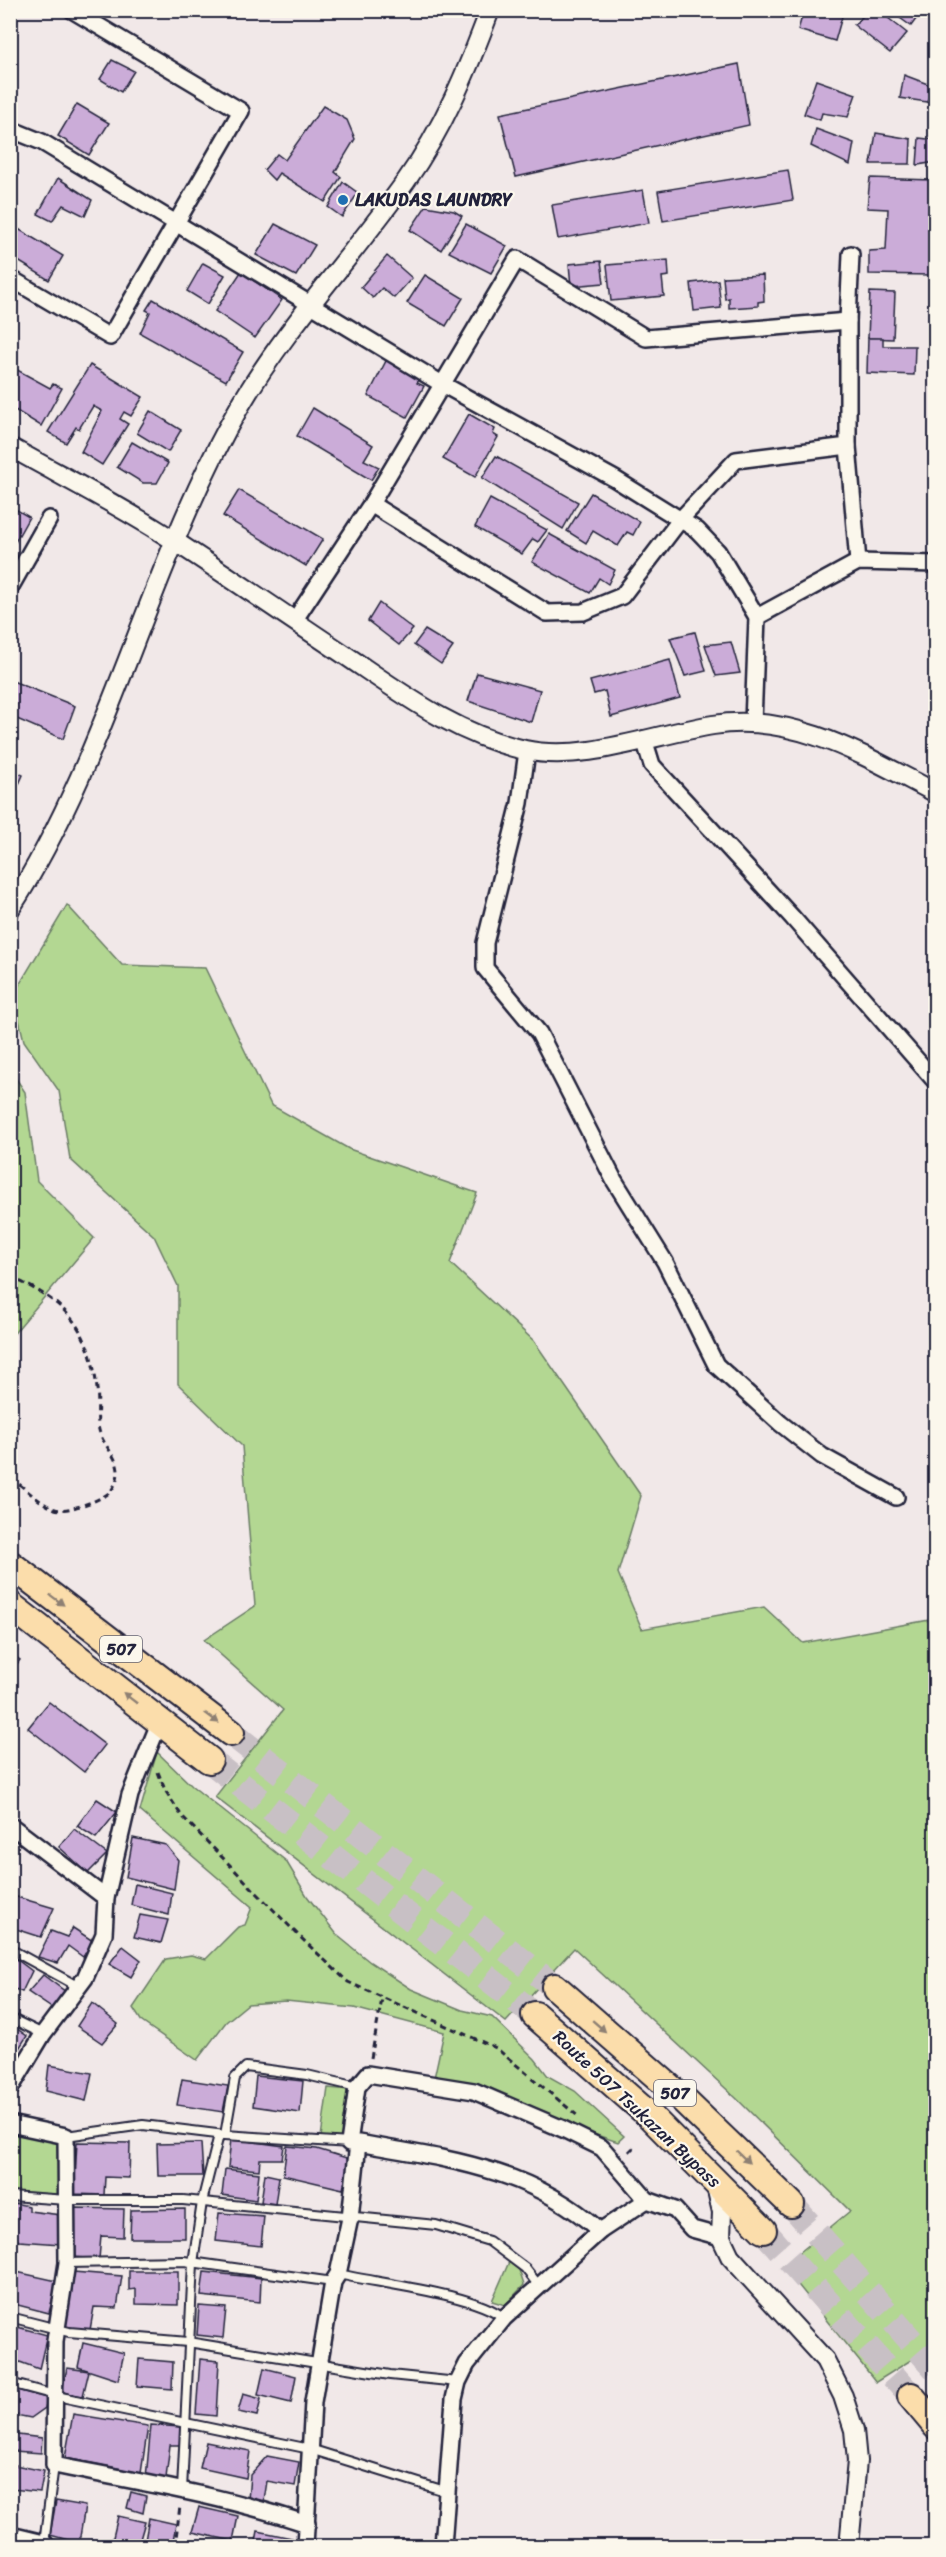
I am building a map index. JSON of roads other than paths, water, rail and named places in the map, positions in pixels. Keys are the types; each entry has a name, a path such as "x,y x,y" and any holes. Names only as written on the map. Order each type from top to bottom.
{"highway":[{"name":"507","path":"10,1564 231,1733"},
{"name":"507","path":"10,1605 209,1760"},
{"name":"Route 507 Tsukazan Bypass","path":"555,1987 675,2092 791,2204"},
{"name":"Route 507 Tsukazan Bypass","path":"535,2015 649,2115 763,2230"},
{"path":"911,2396 936,2426"}],"main road":[{"path":"10,2538 43,2547"}],"street":[{"path":"10,278 110,337 241,111 72,10"},
{"path":"10,909 38,867 83,770 157,580 242,404 310,305 407,180 439,126 470,65 490,10"},
{"path":"10,129 42,142 442,384 615,479 697,530 718,552 757,617 753,723"},
{"path":"851,254 848,321 848,446 858,562"},
{"path":"294,621 371,504 516,259 646,338 848,321"},
{"path":"371,504 547,613 583,612 622,596 680,520 736,460 848,446"},
{"path":"10,447 175,541 432,714 483,739 527,751 587,751 715,724 753,723 798,730 840,744 936,793"},
{"path":"11,583 48,519"},
{"path":"757,617 858,562 936,564"},
{"path":"644,739 652,765 792,917 936,1082"},
{"path":"527,751 520,803 486,943 485,968 538,1033 615,1180 664,1262 716,1365 822,1456 896,1497"},
{"path":"11,2086 43,2034 79,1987 104,1934 106,1898 130,1795 160,1721"},
{"path":"10,1825 106,1898"},
{"path":"305,2547 310,2449 318,2363 350,2218 357,2087 368,2074 474,2091 563,2129 602,2148 647,2200 675,2210 693,2229 721,2237"},
{"path":"10,2124 66,2136 67,2263 56,2329 54,2465 182,2490 261,2509 307,2524"},
{"path":"354,2143 474,2163 545,2190 579,2212 600,2231"},
{"path":"715,2180 722,2212 721,2237 730,2256 825,2360 843,2396 854,2430 857,2461 849,2547"},
{"path":"443,2547 449,2492 454,2399 458,2382 481,2344 504,2318 600,2231 647,2200"}],"lane":[{"path":"10,1949 79,1987"},
{"path":"10,2018 43,2034"},
{"path":"182,2490 193,2263 202,2202 222,2135 235,2078 246,2067 307,2075 357,2087"},
{"path":"66,2136 142,2125 222,2135 354,2143"},
{"path":"10,2196 67,2200 202,2202 436,2225 489,2241 525,2268 540,2287"},
{"path":"67,2263 193,2263 335,2278 417,2290 493,2309 504,2318"},
{"path":"10,2317 56,2329 92,2335 188,2342 390,2375 458,2382"},
{"path":"10,2383 55,2395 310,2449 449,2492"},
{"path":"43,2547 54,2465"}],"tunnel":[{"path":"231,1733 555,1987"},
{"path":"209,1760 535,2015"},
{"path":"791,2204 936,2369"},
{"path":"763,2230 911,2396"}],"place":[{"name":"LAKUDAS LAUNDRY","path":"343,200"}]}
